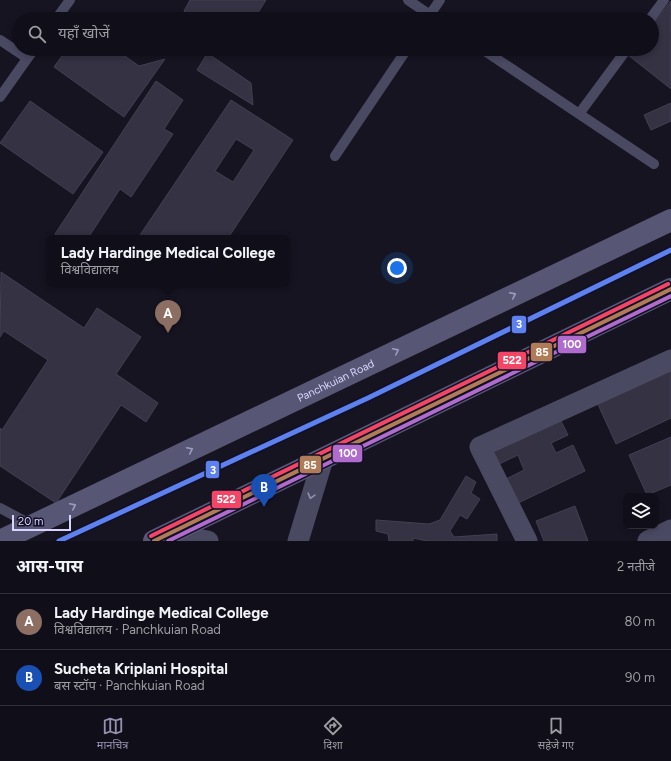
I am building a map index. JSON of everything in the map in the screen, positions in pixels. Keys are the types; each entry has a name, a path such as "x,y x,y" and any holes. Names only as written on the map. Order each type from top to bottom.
{"main road":[{"name":"Panchkuian Road","path":"0,541 671,220"},
{"path":"161,537 671,289"}],"street":[{"path":"527,541 480,447 671,360"},
{"path":"298,541 323,459"},
{"path":"648,541 671,530"},
{"path":"161,537 208,541"}],"lane":[{"path":"61,12 70,0"},
{"path":"408,0 423,12"},
{"path":"434,12 440,0"},
{"path":"655,12 664,0"},
{"path":"0,40 12,48"},
{"path":"0,96 27,58 24,56"},
{"path":"335,156 402,56"},
{"path":"492,56 654,164"},
{"path":"579,114 622,56"},
{"path":"0,508 32,526"}],"building":[{"path":"190,0 266,0 258,12 184,11"},
{"path":"671,1 671,89 629,56 659,56 659,16"},
{"path":"62,56 125,56 139,66 165,59 124,117 54,67"},
{"path":"206,56 211,56 251,83 253,105 197,70"},
{"path":"156,81 183,100 164,129 173,134 131,197 120,189 90,235 55,234"},
{"path":"231,100 293,140 230,235 140,235","holes":["236,139 254,150 233,182 215,171"]},
{"path":"30,101 103,152 73,194 0,143"},
{"path":"671,103 671,121 651,130 644,115"},
{"path":"1,272 84,328 97,308 141,337 116,374 158,403 146,422 121,405 56,503 0,466 0,428 2,430 48,360 4,331 0,337"},
{"path":"671,364 671,418 616,444 596,400"},
{"path":"557,413 568,435 551,443 556,453 573,445 585,471 514,505 502,481 524,470 518,455 495,466 486,447"},
{"path":"671,437 671,485 652,493 646,493 629,455"},
{"path":"466,476 476,482 471,493 480,499 467,519 460,515 450,531 454,537 497,534 497,541 427,541 413,538 413,541 389,541 388,534 376,531 376,520 429,524 440,520"},
{"path":"575,506 588,541 544,541 536,521"}],"transit line":[{"name":"3","path":"59,541 368,398 671,250"},
{"name":"522","path":"151,536 668,284"},
{"name":"85","path":"154,541 671,289"},
{"name":"100","path":"168,541 671,296"}],"place":[{"name":"Lady Hardinge Medical College","path":"168,333"},
{"name":"Sucheta Kriplani Hospital","path":"264,507"}]}
